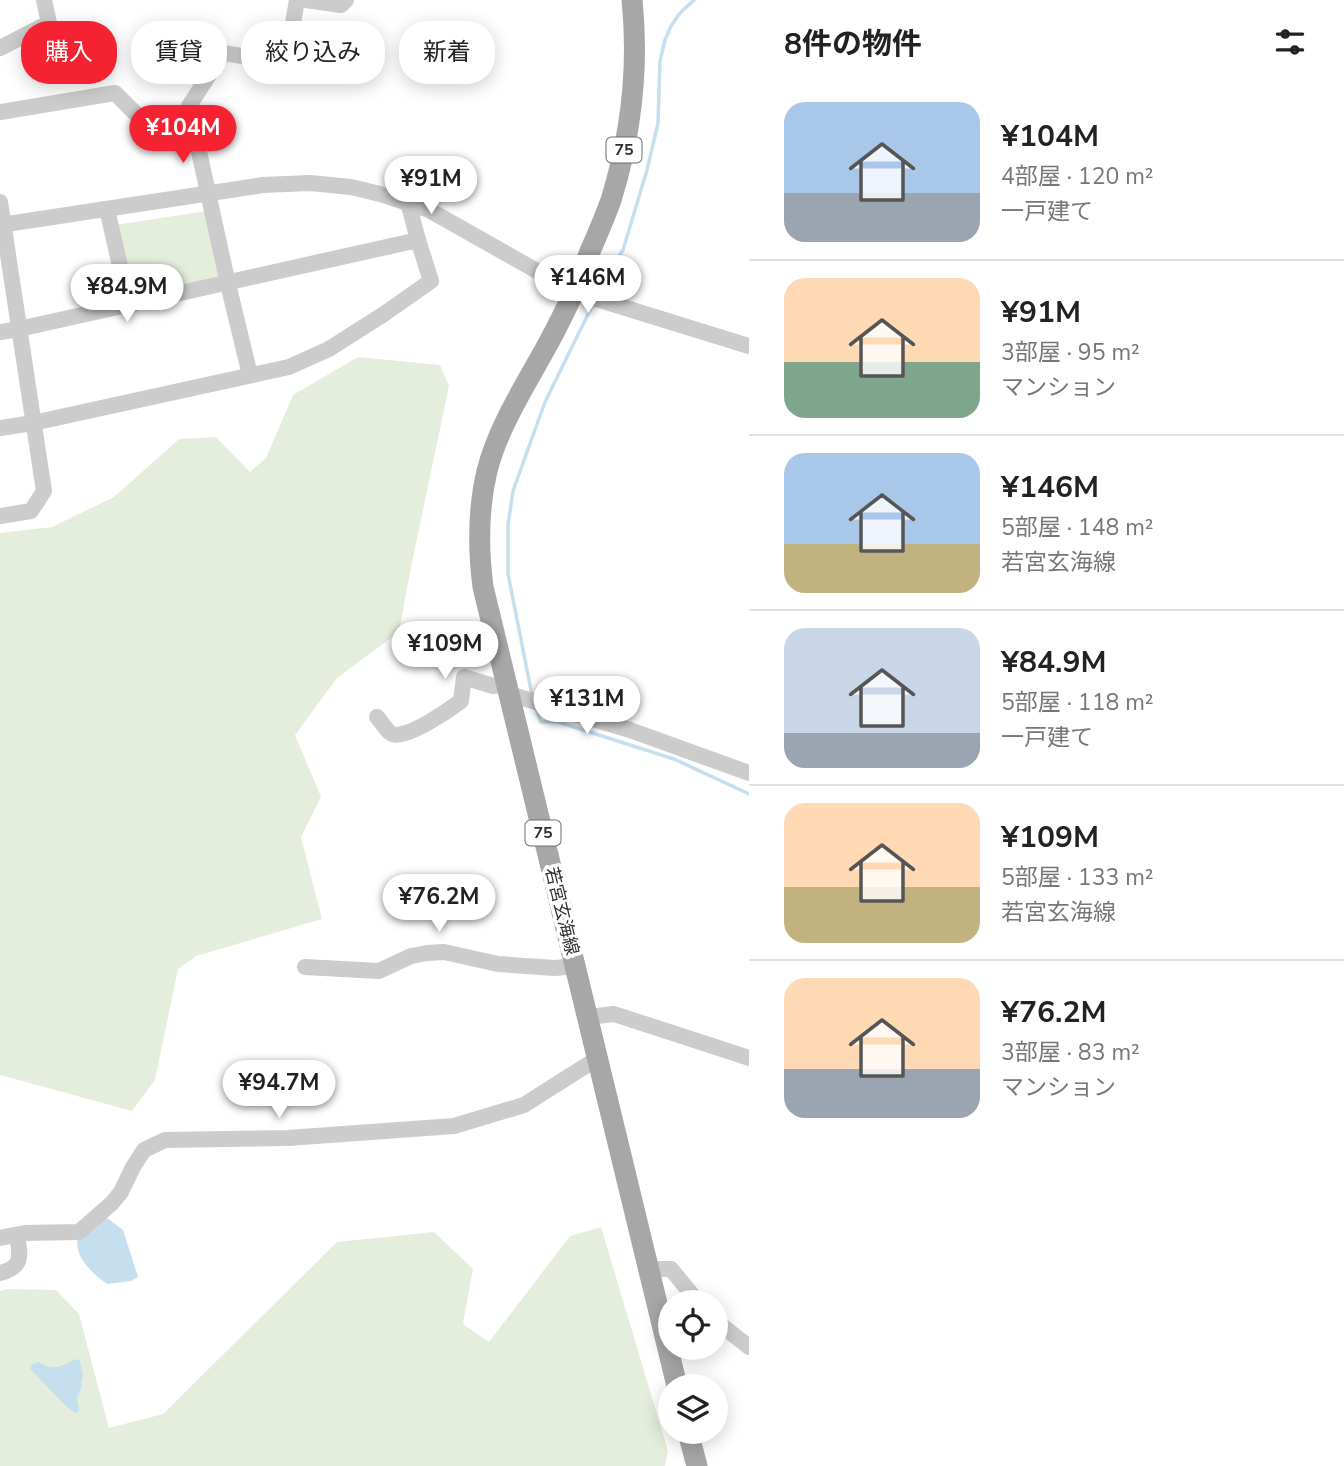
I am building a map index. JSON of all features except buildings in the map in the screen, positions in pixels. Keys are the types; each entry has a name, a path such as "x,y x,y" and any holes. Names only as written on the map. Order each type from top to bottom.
{"main road":[{"name":"若宮玄海線","path":"632,0 635,47 630,120 610,203 574,292 519,395 498,442 482,499 479,541 483,587 674,1374"},
{"path":"691,1444 697,1466"}],"street":[{"path":"0,48 49,23 44,0"},
{"path":"250,375 189,106 223,53 286,63 297,0"},
{"path":"306,0 341,5 346,0"},
{"path":"0,111 115,93 139,117 158,125 194,129"},
{"path":"2,224 263,185 331,184 380,194 429,210 574,292 749,346"},
{"path":"0,202 44,491 31,511 0,516"},
{"path":"0,428 289,367 329,349 431,281 408,202"},
{"path":"107,209 129,305"},
{"path":"0,332 228,284 418,240"},
{"path":"377,717 390,733 399,736 411,732 461,701 464,677 630,730 749,773"},
{"path":"305,967 379,971 411,956 444,952 498,964 555,968 576,966"},
{"path":"588,1017 614,1014 749,1058"},
{"path":"0,1238 25,1233 79,1232 101,1215 121,1192 144,1150 165,1140 288,1138 454,1126 524,1105 598,1058"},
{"path":"0,1273 11,1270 17,1262 20,1253 17,1235"},
{"path":"649,1269 671,1269 688,1290"},
{"path":"728,1330 749,1347"}],"green space":[{"path":"207,211 220,276 217,280 135,298 115,225"},
{"path":"358,357 440,365 449,386 399,632 337,678 295,735 321,797 301,837 322,919 196,956 178,969 155,1080 132,1111 0,1075 0,533 52,527 114,497 179,439 216,437 250,472 266,458 293,395"},
{"path":"601,1227 658,1418 658,1444 666,1444 668,1451 665,1466 0,1466 0,1291 56,1290 79,1314 109,1428 163,1414 337,1242 434,1232 473,1269 463,1324 489,1342 570,1236"}],"water":[{"path":"107,1218 123,1230 138,1277 131,1281 107,1284 90,1270 78,1251 78,1237"},
{"path":"75,1359 80,1361 83,1375 77,1398 79,1410 76,1413 30,1369 32,1364 39,1362 57,1367"}],"waterway":[{"path":"597,295 607,273 623,250 647,170 658,123 660,61 665,40 680,13 694,0"},
{"path":"532,695 508,574 508,525 513,491 545,402 594,302"},
{"path":"535,706 541,722 558,722 674,759 749,794"}]}
